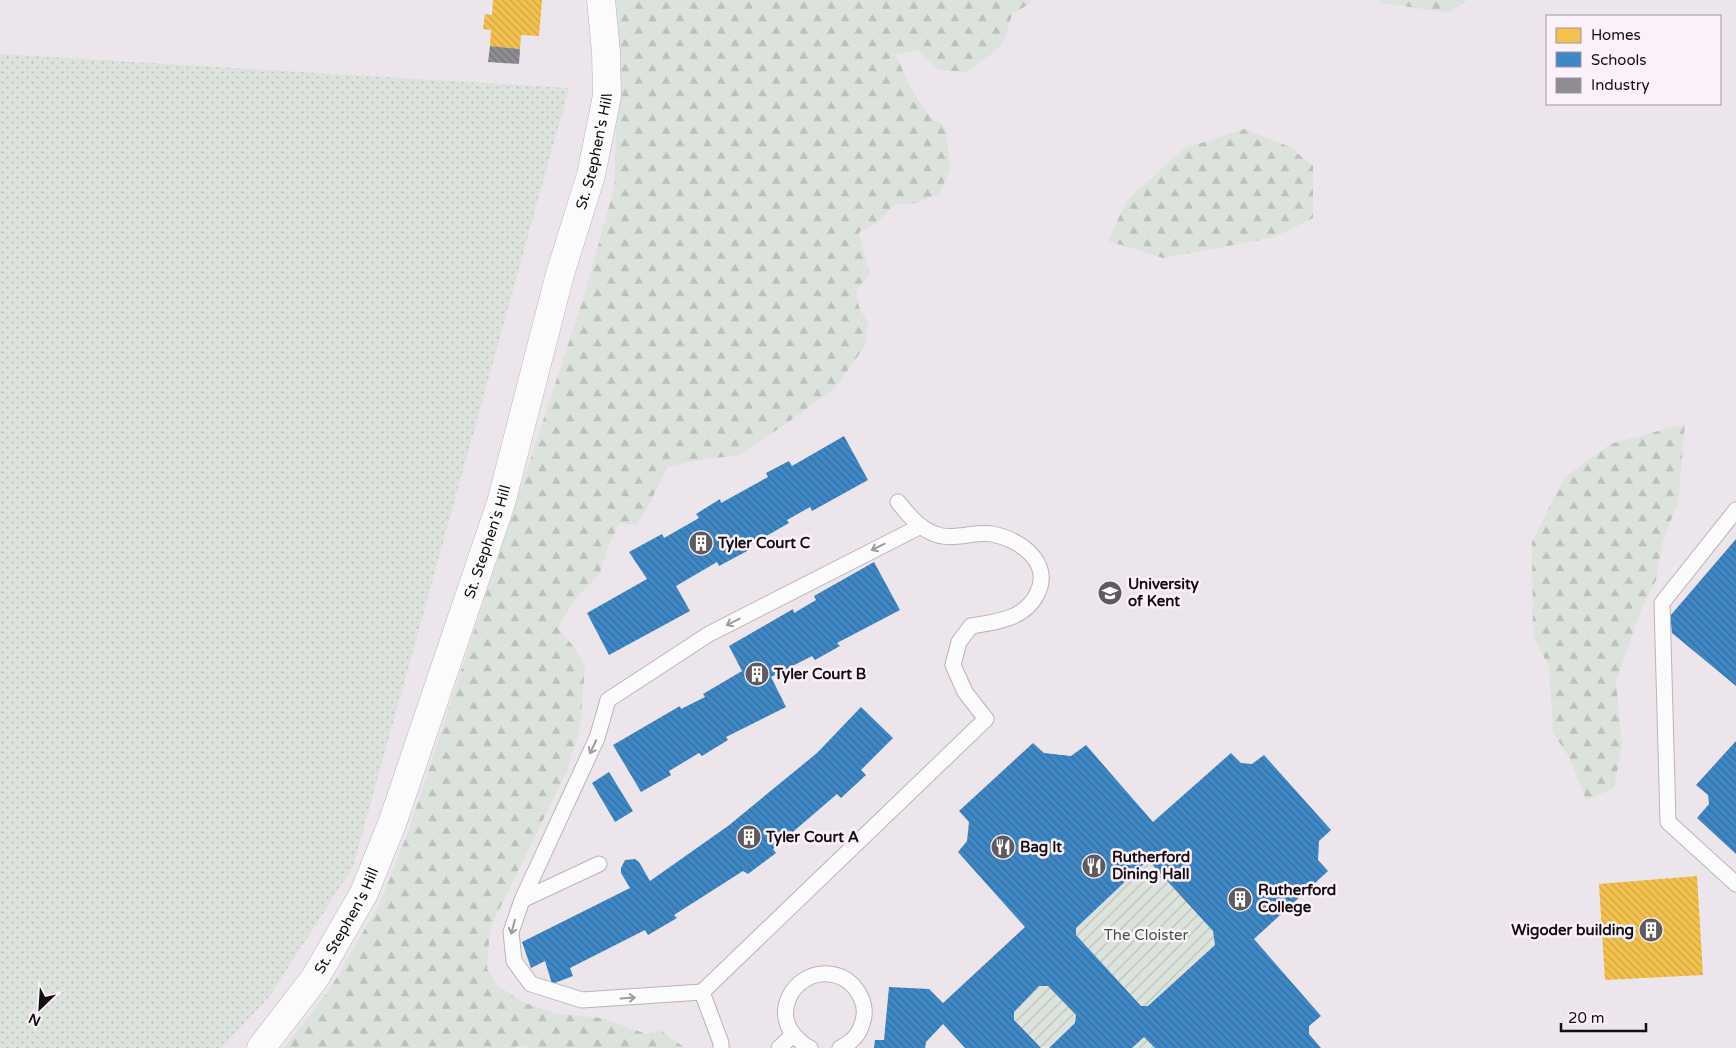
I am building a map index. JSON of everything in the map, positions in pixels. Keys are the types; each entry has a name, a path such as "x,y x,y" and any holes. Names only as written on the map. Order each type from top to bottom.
{"street":[{"name":"St. Stephen's Hill","path":"261,1048 316,978 364,893 393,821 501,503 560,274 591,174 607,96 606,52 601,0"}],"lane":[{"path":"898,502 910,518 935,535 992,534 1016,542 1036,558 1043,576 1037,594 1021,614 1000,621 972,626 959,642 953,665 965,692 986,719 702,992 582,1000 531,984 514,961 511,932 522,900 597,738 608,700 709,634 921,526"},
{"path":"1736,510 1662,603 1662,619 1668,822 1736,884"},
{"path":"522,900 598,864"},
{"path":"810,1048 793,1035 787,1022 786,1005 791,992 800,982 819,973 838,975 850,981 860,994 864,1007 863,1023 857,1035 848,1045 840,1048"},
{"path":"702,992 721,1043 721,1048"},
{"path":"779,1048 793,1035"}],"green space":[{"path":"614,0 1031,0 1030,3 1012,15 1003,43 993,53 965,72 939,70 917,50 896,55 912,91 932,119 946,127 950,170 939,194 917,203 894,205 876,224 859,232 870,274 856,290 859,307 868,323 865,346 835,388 740,455 692,461 668,467 637,524 619,524 608,547 600,573 574,601 558,628 573,646 585,667 580,729 566,773 490,928 487,969 498,986 525,1003 558,1014 602,1018 646,1034 660,1030 685,1048 532,1048 521,1045 512,1048 284,1048 330,989 380,903 408,832 585,293 614,188 617,101"},
{"path":"1380,0 1467,0 1449,13 1383,3"},
{"path":"0,54 569,88 353,867 269,997 221,1048 0,1048"},
{"path":"1244,129 1290,147 1313,166 1313,218 1272,238 1163,258 1108,241 1127,200 1185,148"},
{"path":"1685,424 1678,502 1662,544 1656,580 1642,608 1616,681 1622,747 1614,788 1586,800 1570,759 1553,732 1549,667 1533,636 1532,542 1564,478 1610,444"},
{"name":"The Cloister","path":"1148,860 1213,931 1215,945 1148,1006 1141,1006 1076,935 1076,928"},
{"path":"1039,986 1048,986 1076,1015 1075,1023 1050,1047 1040,1047 1014,1020 1014,1012"},
{"path":"1144,1037 1155,1048 1132,1048"}],"building: Homes":[{"path":"493,0 542,0 539,36 521,35 520,49 490,46 491,30 483,29 485,14 492,15"},
{"name":"Wigoder building","path":"1697,876 1703,975 1605,980 1599,884"}],"building: Schools":[{"name":"Tyler Court C","path":"844,436 868,480 812,511 810,507 787,520 789,523 747,547 749,550 719,566 717,562 676,586 690,611 609,655 587,613 647,579 629,552 662,534 664,538 699,518 696,514 720,499 721,503 768,477 766,473 789,461 792,466"},
{"path":"1736,539 1736,686 1672,633 1670,616"},
{"name":"Tyler Court B","path":"874,562 900,610 837,643 840,646 815,660 812,656 771,677 786,707 726,737 728,740 702,756 699,753 669,771 671,775 641,792 613,745 680,706 681,709 705,697 703,694 742,671 729,646 793,609 794,613 816,600 814,596"},
{"name":"Tyler Court A","path":"861,707 893,738 861,770 866,775 841,798 837,794 773,849 776,853 748,874 743,871 674,915 677,918 648,935 645,930 570,968 573,976 552,984 545,961 531,968 522,942 630,888 621,873 625,860 635,859 639,862 650,881 728,826 817,753"},
{"path":"1736,741 1736,854 1697,818 1709,804 1708,795 1696,785"},
{"name":"Rutherford College","path":"1033,743 1044,753 1071,756 1086,745 1153,822 1231,753 1241,763 1252,764 1264,755 1331,830 1319,841 1318,860 1328,871 1254,939 1321,1016 1309,1026 1309,1034 1321,1048 1155,1048 1144,1037 1132,1048 1049,1048 1075,1023 1076,1015 1048,986 1039,986 1014,1012 1014,1020 1041,1048 965,1048 943,1024 926,1042 925,1048 874,1048 875,1040 884,1040 889,987 929,989 943,1003 1025,927 958,852 967,841 969,822 959,811","holes":["1148,860 1213,931 1215,945 1148,1006 1141,1006 1076,935 1076,928"]},
{"path":"609,772 633,811 615,822 592,783"}],"building: Industry":[{"path":"490,46 520,49 519,64 488,62"}],"place":[{"name":"Tyler Court C","path":"701,543"},
{"name":"University of Kent","path":"1110,593"},
{"name":"Tyler Court B","path":"757,674"},
{"name":"Tyler Court A","path":"749,837"},
{"name":"Bag It","path":"1003,847"},
{"name":"Rutherford Dining Hall","path":"1094,866"},
{"name":"Rutherford College","path":"1240,899"},
{"name":"Wigoder building","path":"1651,930"}]}
